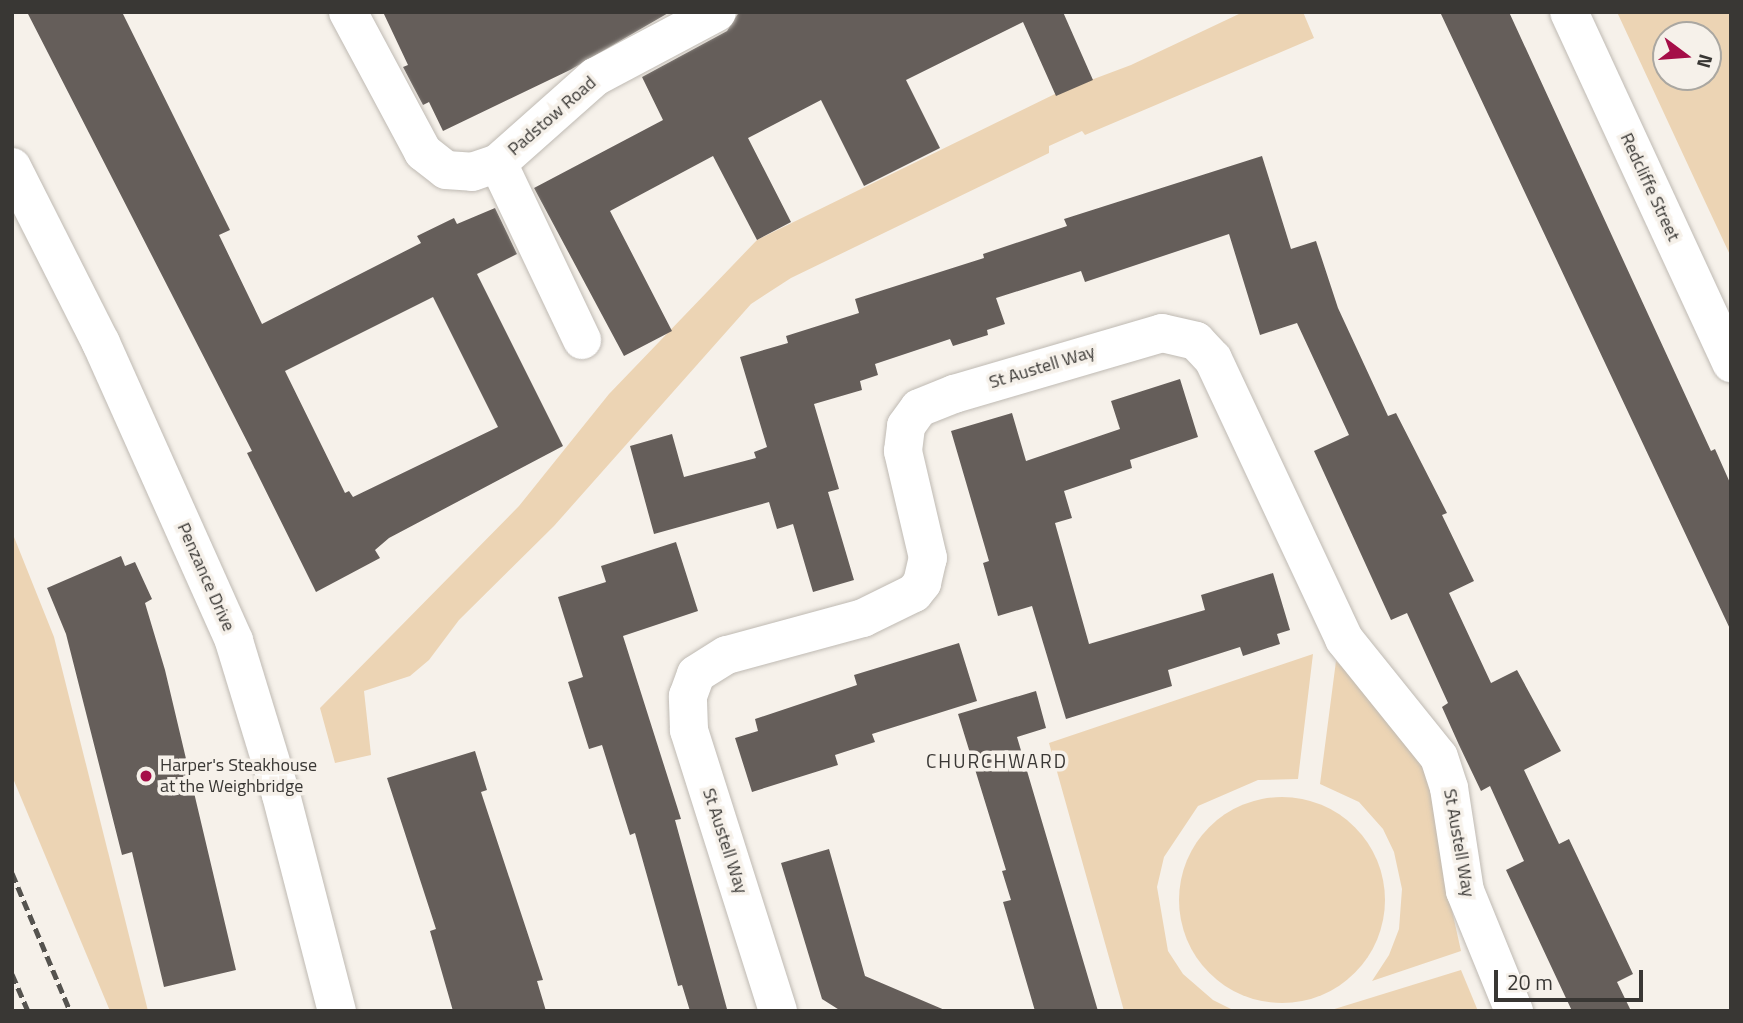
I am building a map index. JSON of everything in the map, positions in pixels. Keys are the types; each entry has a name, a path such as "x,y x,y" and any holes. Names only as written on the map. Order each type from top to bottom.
{"street":[{"name":"Padstow Road","path":"348,12 422,152 446,170 472,172 498,163 595,77 717,12"},
{"name":"Redcliffe Street","path":"1569,12 1731,363"},
{"name":"Padstow Road","path":"498,163 582,340"},
{"name":"Penzance Drive","path":"12,167 101,343 234,641 274,772 337,1011"},
{"name":"St Austell Way","path":"778,1011 689,730 688,696 696,674 727,655 863,618 914,593 922,583 928,558 903,452 906,426 919,408 954,394 1162,333 1196,341 1213,359 1344,639 1438,757 1449,788 1465,891 1514,1011"}],"shaded area":[{"path":"1303,12 1314,38 1085,135 1082,131 1049,146 1049,153 791,278 751,304 554,526 459,620 429,660 410,676 364,691 371,755 335,763 320,708 519,506 609,394 757,240 1059,92 1131,65 1241,13"},
{"path":"1617,12 1731,12 1731,257 1654,91 1722,91 1722,21 1652,21 1652,87"},
{"path":"12,532 54,637 148,1011 110,1011 12,776"},
{"path":"1313,654 1298,779 1258,780 1198,806 1164,857 1157,887 1168,951 1183,974 1213,1000 1235,1011 1124,1011 1049,743"},
{"path":"1336,661 1380,705 1431,773 1443,870 1461,951 1372,981 1389,955 1399,929 1402,889 1394,852 1383,829 1359,802 1320,784"},
{"path":"1282,797 1321,805 1339,814 1355,827 1368,843 1377,861 1385,900 1377,939 1368,957 1355,973 1339,986 1321,995 1282,1003 1243,995 1225,986 1209,973 1196,957 1187,939 1179,900 1187,861 1196,843 1209,827 1225,814 1243,805"},
{"path":"1461,970 1478,1011 1328,1011"}],"building":[{"path":"27,12 122,12 230,230 219,235 262,324 421,243 417,236 454,218 457,224 495,208 517,254 477,274 563,446 389,538 375,550 380,558 316,592 247,453 252,451","holes":["433,297 498,427 353,497 349,491 345,493 285,371"]},
{"path":"383,12 670,12 570,70 443,131 429,102 423,105 403,67 408,65"},
{"path":"739,12 1063,12 1093,80 1056,96 1023,22 906,80 940,148 864,186 821,100 748,138 791,222 757,240 713,156 610,211 672,331 624,356 534,188 663,120 642,77 727,31"},
{"path":"1440,12 1509,12 1711,451 1715,449 1731,485 1731,631"},
{"path":"1262,156 1291,249 1316,241 1338,308 1388,416 1396,413 1447,513 1442,515 1474,581 1449,593 1491,683 1517,670 1561,751 1524,770 1559,844 1569,839 1633,974 1617,982 1631,1011 1572,1011 1506,870 1524,861 1490,786 1481,791 1442,707 1448,703 1407,613 1391,620 1314,451 1349,435 1297,323 1260,335 1229,234 1085,282 1081,271 996,298 1005,324 987,330 988,335 953,346 950,339 875,364 878,375 860,381 862,390 814,404 839,489 828,492 854,580 813,592 793,524 777,529 769,502 654,534 630,446 672,434 684,477 756,458 754,452 767,447 740,357 788,343 786,336 859,313 855,299 984,258 983,254 1067,226 1064,219"},
{"path":"1180,379 1198,437 1130,460 1132,468 1064,491 1072,518 1055,523 1089,644 1205,610 1201,595 1273,573 1290,630 1277,634 1280,644 1243,656 1240,647 1168,670 1172,686 1066,719 1032,606 998,616 983,563 989,561 951,431 1012,413 1026,461 1120,429 1111,401"},
{"path":"676,542 698,611 623,636 681,819 675,820 727,1009 723,1011 690,1011 682,985 678,986 635,833 630,835 602,745 589,749 568,682 583,677 558,597 606,582 601,566"},
{"name":"Harper's Steakhouse at the Weighbridge","path":"121,556 125,566 135,562 152,599 145,603 165,670 236,970 164,987 132,852 122,855 66,634 47,588"},
{"path":"959,643 977,701 872,734 875,742 835,755 838,765 752,792 735,738 758,731 755,719 857,685 854,675"},
{"path":"1036,691 1046,728 1017,737 1098,1011 1035,1011 1003,902 1011,900 1002,871 1006,870 958,714"},
{"path":"475,751 487,790 481,792 543,980 537,981 546,1011 453,1011 430,931 436,929 387,778"},
{"path":"829,849 865,976 947,1011 841,1011 822,999 781,863"}],"railway":[{"path":"12,873 70,1011"},
{"path":"12,974 28,1011"}],"place":[{"name":"Harper's Steakhouse at the Weighbridge","path":"146,776"}],"district":[{"name":"CHURCHWARD","path":"997,761"}]}
